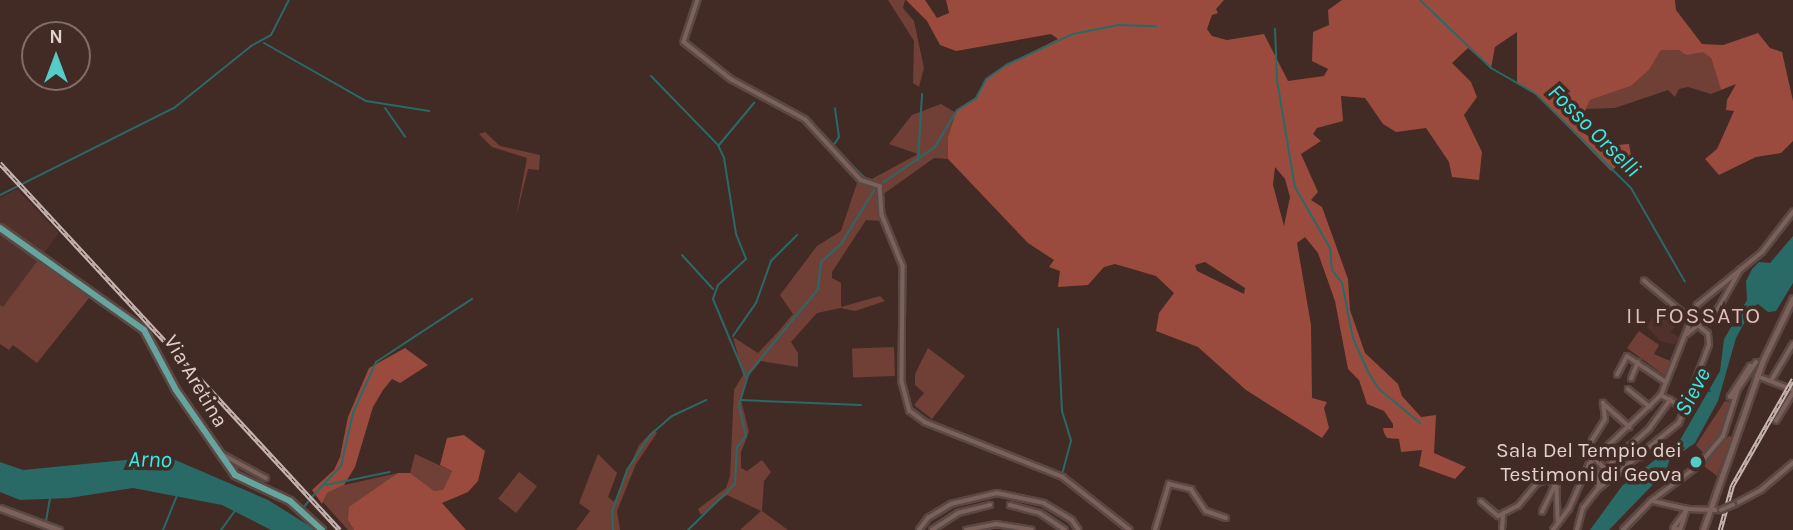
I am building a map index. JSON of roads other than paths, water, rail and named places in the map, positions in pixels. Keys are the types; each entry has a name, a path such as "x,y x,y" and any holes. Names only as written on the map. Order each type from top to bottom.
{"main road":[{"name":"Via Aretina","path":"0,228 144,330 235,475 290,501 322,530"}],"street":[{"path":"698,0 684,42 731,79 805,119 861,180 880,186 882,215 903,266 902,382 910,411 1063,477 1130,530"},
{"path":"1553,530 1595,458 1661,395 1690,320 1700,302 1762,252 1793,212"},
{"path":"1686,335 1696,324 1718,309 1740,270"},
{"path":"1728,278 1734,283"},
{"path":"1577,530 1583,508 1598,489 1679,423 1709,340 1696,324 1644,281"},
{"path":"1623,530 1651,501 1698,466 1723,436 1735,398 1759,362 1793,298"},
{"path":"1771,381 1793,344"},
{"path":"1617,375 1626,357 1638,362 1666,382"},
{"path":"1631,379 1638,362"},
{"path":"1703,530 1757,376 1759,362"},
{"path":"1757,376 1793,392 1776,421"},
{"path":"1628,388 1650,407"},
{"path":"1661,395 1686,409"},
{"path":"1598,489 1598,476 1604,468 1630,445 1670,400"},
{"path":"1586,450 1605,421 1603,403 1630,427"},
{"path":"1630,445 1640,457"},
{"path":"220,455 230,456 266,478"},
{"path":"1595,458 1604,468"},
{"path":"1651,501 1686,511 1721,510 1762,490 1793,463"},
{"path":"1481,501 1494,516 1503,514 1518,506 1537,483 1549,480 1555,485 1558,523"},
{"path":"1155,530 1169,484 1191,489 1206,512 1226,518"},
{"path":"1542,512 1555,485"},
{"path":"919,530 931,515 954,502 1003,493 1049,505 1079,530"},
{"path":"932,530 958,513 990,505"},
{"path":"1010,505 1037,512 1065,530"},
{"path":"0,508 59,530"},
{"path":"1686,511 1680,530 1674,528 1674,523 1686,511"},
{"path":"1502,530 1503,514"},
{"path":"966,530 996,524 1032,530"}],"water":[{"name":"Sieve","path":"1793,236 1793,283 1776,311 1768,312 1758,304 1753,307 1736,338 1718,401 1695,443 1669,461 1666,471 1609,530 1590,530 1622,486 1680,440 1720,371 1724,339 1747,300 1746,281 1752,269 1759,262 1770,263"},
{"name":"Arno","path":"166,456 268,500 316,530 271,530 222,505 133,488 69,498 20,500 0,492 0,462 23,470"}],"waterway":[{"path":"0,195 174,108 251,46 271,35 289,0"},
{"name":"Fosso Orselli","path":"1420,0 1491,68 1536,94 1631,188 1685,282"},
{"path":"881,184 935,147 957,110 976,98 986,79 1006,65 1073,34 1118,25 1156,26"},
{"path":"1275,29 1277,80 1295,187 1330,248 1332,270 1342,283 1353,338 1367,370 1379,389 1420,423"},
{"path":"264,43 366,101 429,111"},
{"path":"651,76 718,145 724,158 736,234 746,259 718,285 713,299 746,378"},
{"path":"918,160 922,94"},
{"path":"719,145 754,103"},
{"path":"385,108 405,137"},
{"path":"833,146 839,137 835,108"},
{"path":"836,150 867,180"},
{"path":"688,530 735,484 737,447 746,436 739,405 749,373 818,289 821,262 841,244 876,187"},
{"path":"733,336 756,303 771,261 797,235"},
{"path":"682,255 713,289"},
{"path":"311,498 341,466 353,413 376,362 472,299"},
{"path":"1058,329 1062,411 1071,441 1062,474"},
{"path":"613,530 612,512 627,470 650,435 672,416 706,400"},
{"path":"741,400 861,405"},
{"path":"326,485 390,472"},
{"path":"163,530 177,495"},
{"path":"46,521 50,498"},
{"path":"303,508 308,502"},
{"path":"221,530 235,511"}],"railway":[{"path":"0,163 340,530"},
{"path":"1720,530 1732,486 1793,379"}],"place":[{"name":"Sala Del Tempio dei Testimoni di Geova","path":"1696,462"}],"district":[{"name":"IL FOSSATO","path":"1694,316"}]}
